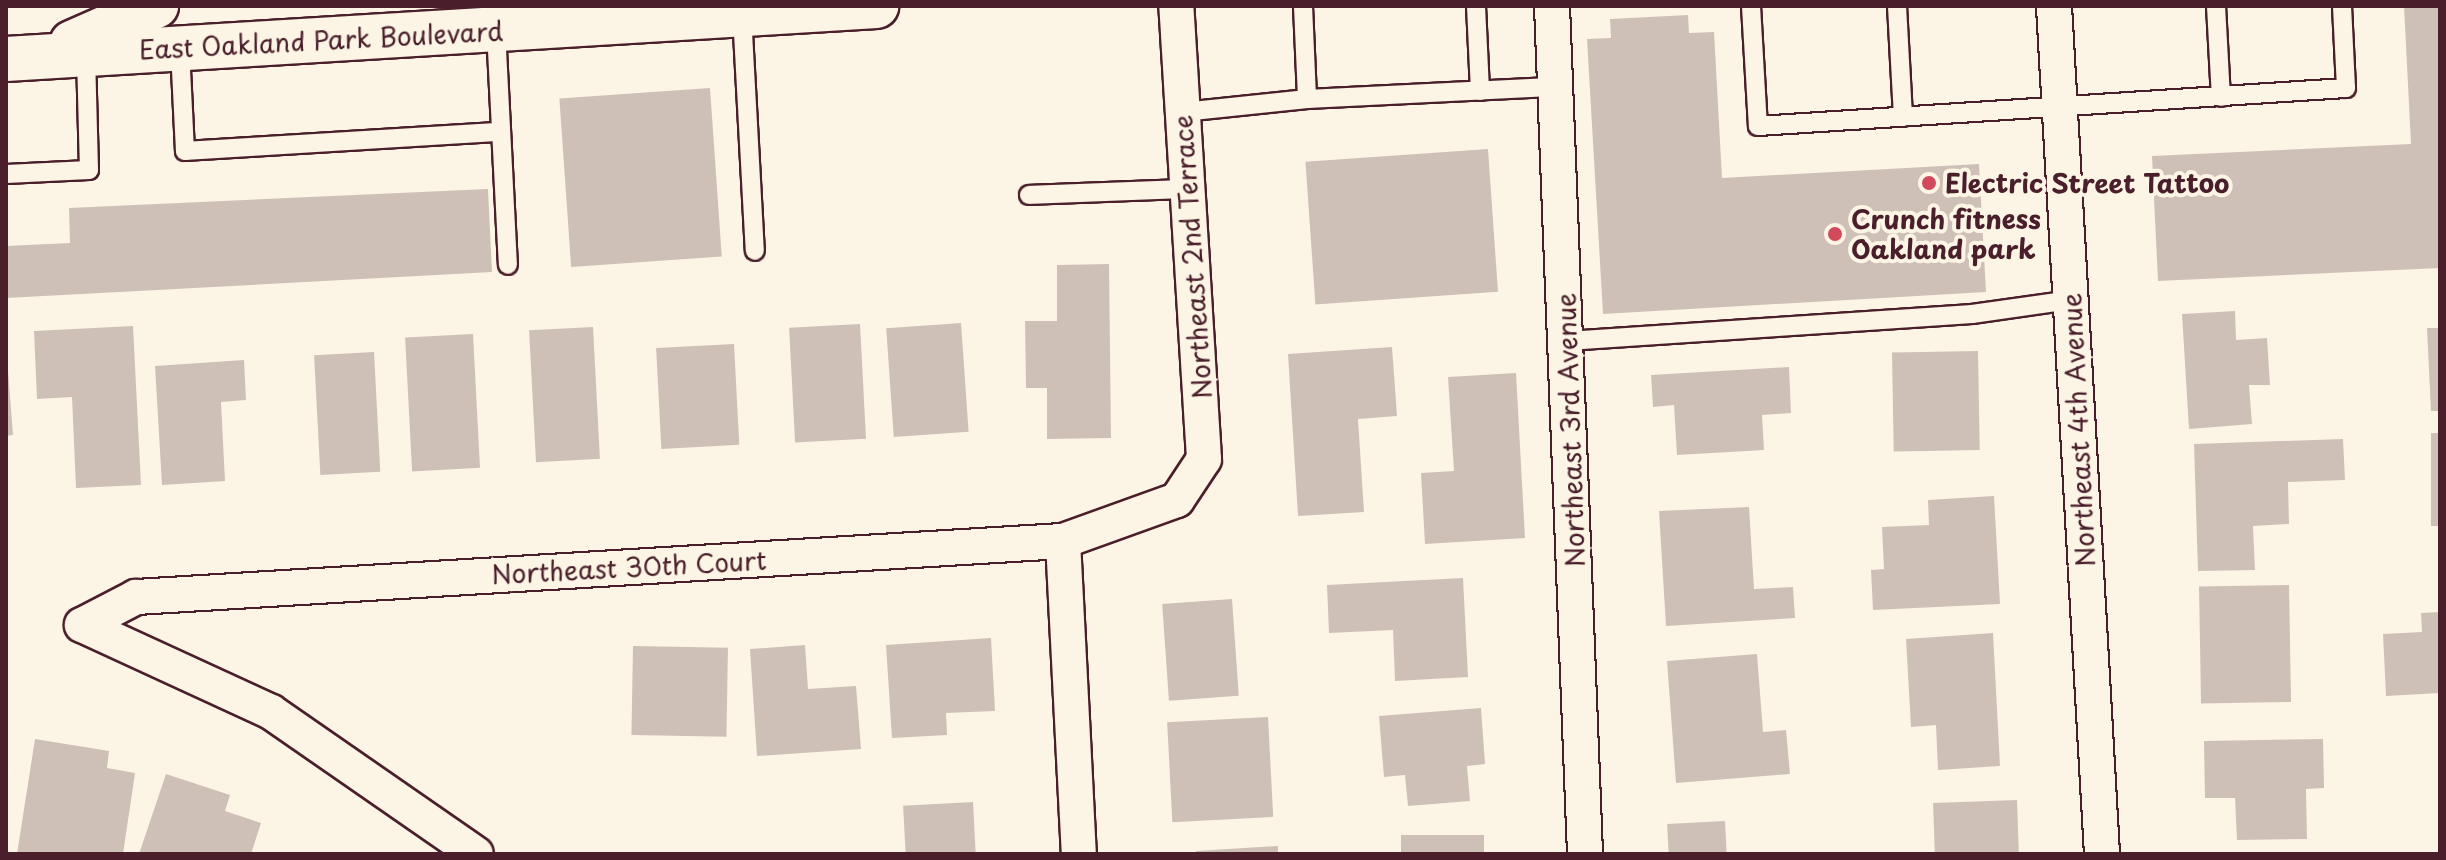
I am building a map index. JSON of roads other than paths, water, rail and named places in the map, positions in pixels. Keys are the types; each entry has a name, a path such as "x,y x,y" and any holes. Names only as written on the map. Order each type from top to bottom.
{"main road":[{"path":"21,58 156,6"},
{"name":"East Oakland Park Boulevard","path":"21,58 180,49 498,18 742,14 876,6"}],"street":[{"name":"Northeast 2nd Terrace","path":"1176,6 1204,459 1177,500"},
{"name":"Northeast 3rd Avenue","path":"1552,6 1585,854"},
{"name":"Northeast 4th Avenue","path":"2054,6 2102,854"},
{"name":"Northeast 30th Court","path":"476,854 271,712 82,625 136,597 1063,541 1177,500"},
{"path":"1063,541 1079,854"}],"lane":[{"path":"1303,6 1307,99"},
{"path":"1476,6 1480,91"},
{"path":"1751,6 1758,126 2346,88 2342,6"},
{"path":"1897,6 1903,117"},
{"path":"2216,6 2221,97"},
{"path":"742,14 755,251"},
{"path":"498,18 499,132 508,265"},
{"path":"180,49 185,151 499,132"},
{"path":"6,174 89,170 86,54"},
{"path":"1183,112 1307,99 1556,87"},
{"path":"1029,195 1188,189"},
{"path":"1567,341 1972,314 2070,300"}],"place":[{"name":"Electric Street Tattoo","path":"1929,183"},
{"name":"Crunch fitness Oakland park","path":"1835,234"}]}
